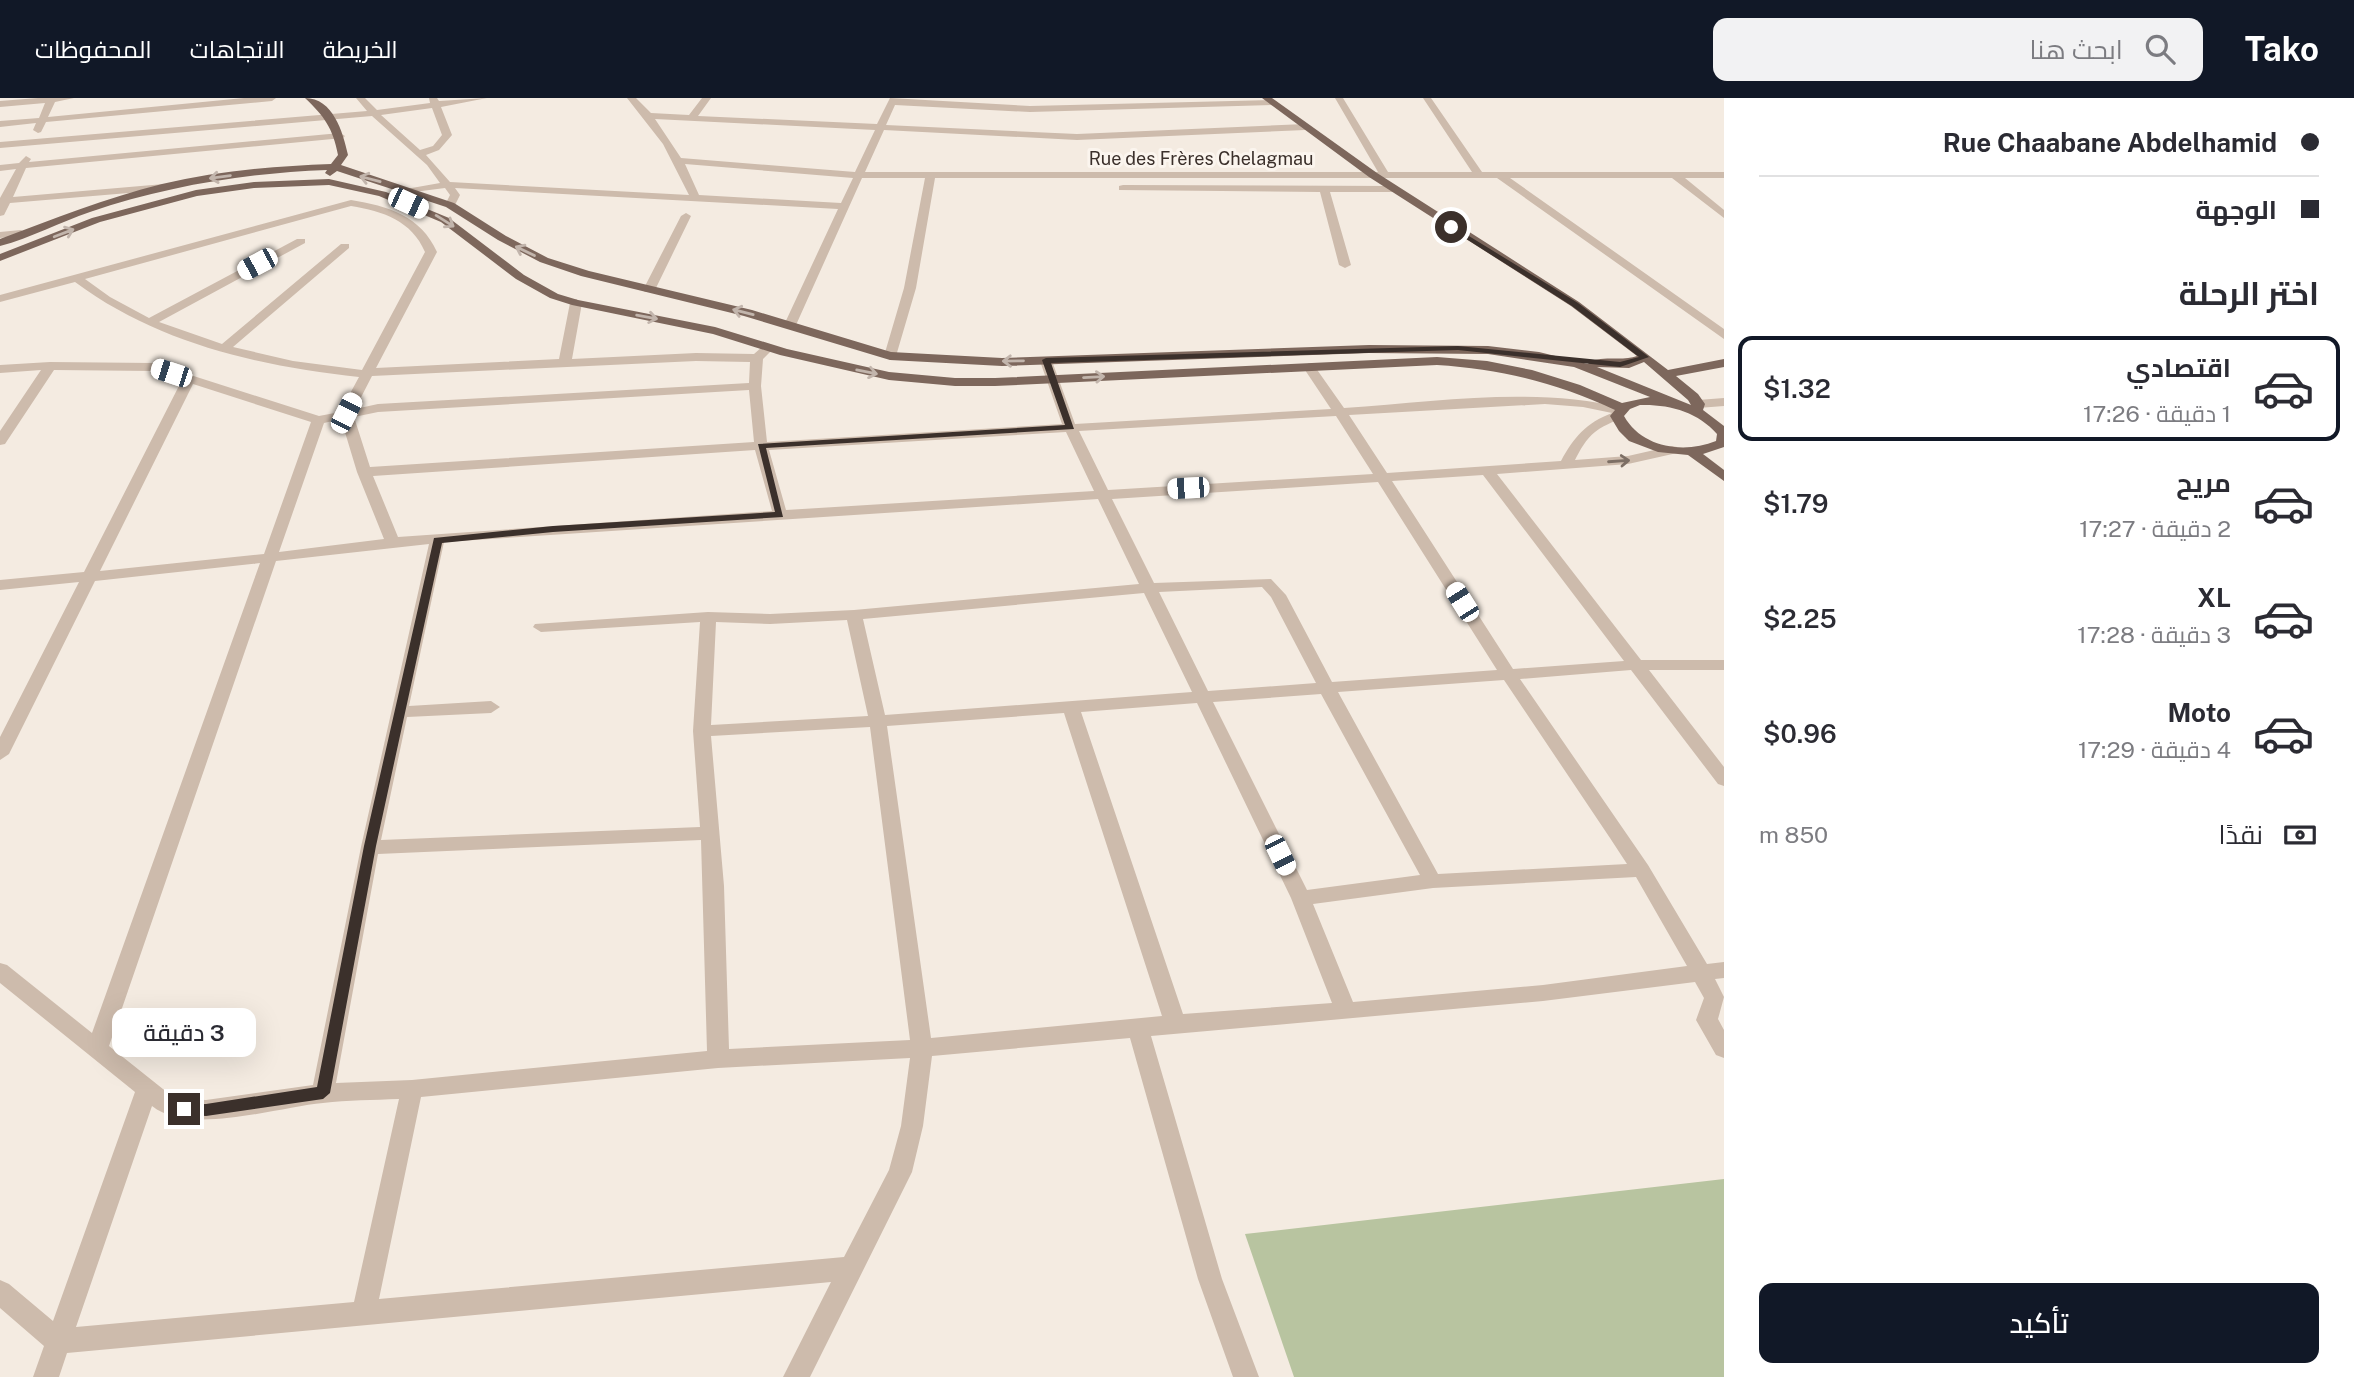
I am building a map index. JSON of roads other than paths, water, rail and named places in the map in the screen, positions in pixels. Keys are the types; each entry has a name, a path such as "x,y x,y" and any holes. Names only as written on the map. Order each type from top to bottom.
{"main road":[{"path":"309,98 320,104 331,117 340,136 343,155 331,173 311,181"},
{"path":"1269,101 1379,175 1394,188 1575,304 1648,360 1666,374 1724,434 1722,443 1710,450 1672,450 1632,436 1620,426 1623,410 1639,387 1648,360"},
{"path":"0,243 21,233 164,187 302,166 336,167 450,205 502,239 544,260 585,274 785,323 890,356 938,360 1046,360 1445,348 1488,349 1558,360 1620,365 1648,360"},
{"path":"252,172 254,186"},
{"path":"0,258 96,220 142,206 209,190 311,181 348,185 382,194 445,220 520,277 554,296 576,303 671,321 863,371 924,380 995,382 1437,361 1522,370 1558,380 1623,410 1646,401 1697,407"},
{"path":"749,341 758,330 785,323"},
{"path":"784,352 804,343 812,332"},
{"path":"1558,360 1639,387 1679,405"},
{"path":"1666,374 1724,363"},
{"path":"1692,452 1724,477"}],"street":[{"path":"0,104 70,98"},
{"path":"0,124 272,98"},
{"path":"360,98 391,131 430,163 455,195 450,205"},
{"path":"0,145 376,113 434,102 483,98"},
{"path":"631,98 650,116 680,161 695,197"},
{"path":"692,117 707,98"},
{"path":"1339,98 1379,175"},
{"path":"1427,98 1480,176"},
{"path":"0,214 3,201 23,166 52,99"},
{"path":"785,323 844,206 893,100 1030,109 1269,101"},
{"path":"419,154 436,148 447,135 434,102"},
{"path":"650,116 1108,137 1305,127"},
{"path":"0,168 340,136"},
{"name":"Rue des Frères Chelagmau","path":"680,161 858,176 1724,175"},
{"path":"890,356 901,327 919,254 930,176"},
{"path":"1501,176 1724,335"},
{"path":"1676,176 1724,215"},
{"path":"410,191 447,185 844,206"},
{"path":"3,201 164,187"},
{"path":"1123,188 1394,188"},
{"path":"1324,188 1345,265"},
{"path":"0,299 382,194"},
{"path":"351,204 406,220 428,241 431,252 346,413 364,472 393,542"},
{"path":"649,290 685,216"},
{"path":"0,235 21,233"},
{"path":"150,322 301,241"},
{"path":"225,348 345,246"},
{"path":"78,279 107,300 150,322 225,348 289,365 366,373 565,362 696,357 757,358"},
{"path":"565,362 576,303"},
{"path":"768,347 757,358 755,386 761,446 780,515"},
{"path":"1046,360 1070,427 1301,898 1346,1012"},
{"path":"0,441 50,366"},
{"path":"0,369 143,366 318,420 378,408 755,386"},
{"path":"1309,367 1510,676 1641,870 1719,1002 1707,1020 1724,1049"},
{"path":"0,754 189,379"},
{"path":"364,472 1545,400 1623,410"},
{"path":"1697,407 1724,402"},
{"path":"1566,464 1584,432 1592,425 1623,410"},
{"path":"98,1047 318,420"},
{"path":"0,585 269,558 393,542 553,529 1487,471 1628,460 1672,450"},
{"path":"1487,471 1724,780"},
{"path":"323,1093 370,846 437,540"},
{"path":"541,627 708,617 737,620 854,615 1150,588 1257,581 1269,584 1278,595 1325,687 1433,881"},
{"path":"796,1377 900,1172 912,1126 922,1048 878,721 854,615"},
{"path":"708,617 702,731 714,886 718,1059"},
{"path":"702,731 878,721 1634,665 1724,666"},
{"path":"1071,707 1175,1023"},
{"path":"398,712 492,708"},
{"path":"370,846 709,833"},
{"path":"1301,898 1433,881 1641,870"},
{"path":"0,971 167,1105 206,1110 323,1093 412,1089 718,1059 922,1048 1138,1029 1175,1023 1346,1012 1543,993 1724,970"},
{"path":"1138,1029 1210,1279 1247,1377"},
{"path":"364,1313 412,1089"},
{"path":"46,1377 147,1090"},
{"path":"0,1292 58,1341 853,1268"}]}
